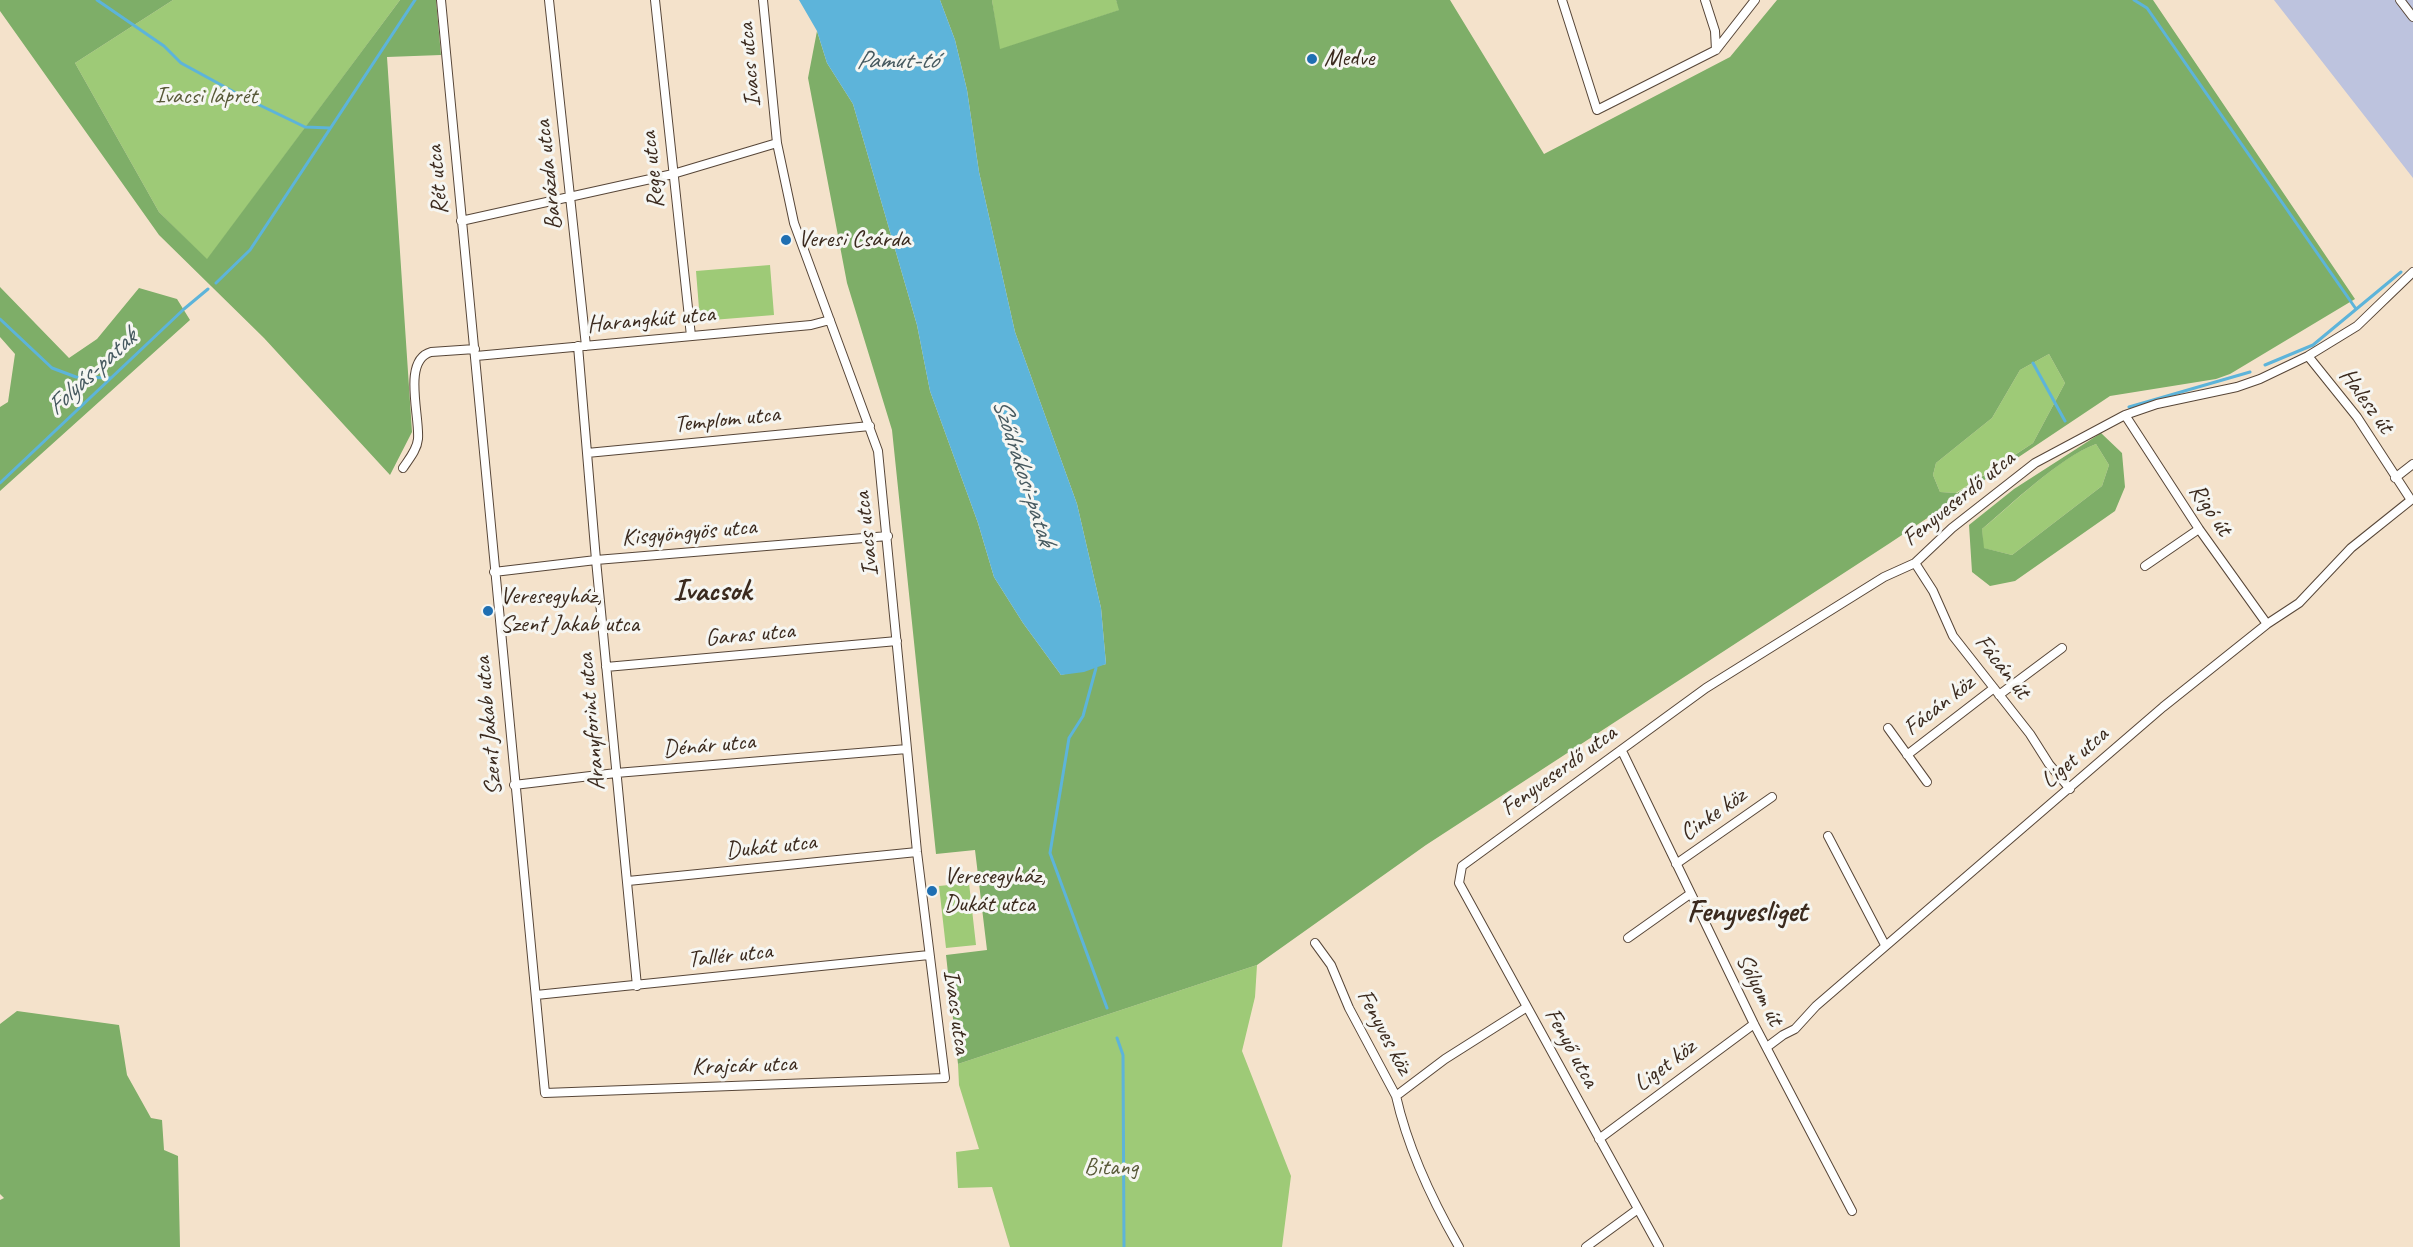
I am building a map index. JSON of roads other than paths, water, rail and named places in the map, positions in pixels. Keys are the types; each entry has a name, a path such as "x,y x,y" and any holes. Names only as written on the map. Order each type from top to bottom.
{"street":[{"name":"Rét utca","path":"441,0 461,221 476,353"},
{"name":"Barázda utca","path":"549,0 572,198 582,346"},
{"name":"Rege utca","path":"655,0 691,336"},
{"name":"Ivacs utca","path":"763,0 777,143 795,223 878,451 917,852 945,1078"},
{"path":"1562,0 1597,110 1716,50 1755,0"},
{"path":"1705,0 1715,31 1716,50"},
{"path":"2400,0 2413,17"},
{"path":"461,221 673,174 777,143"},
{"name":"Fenyveserdő utca","path":"1462,866 1706,688 1884,577 1915,562 1952,528 2035,463 2125,415 2157,404 2237,387 2260,379 2307,356 2357,326 2413,272"},
{"name":"Harangkút utca","path":"403,468 415,450 418,438 414,376 418,362 425,354 582,346 811,325 830,320"},
{"name":"Aranyforint utca","path":"582,346 587,453 596,560 637,986"},
{"name":"Szent Jakab utca","path":"476,353 494,572 545,1093"},
{"name":"Halesz út","path":"2307,356 2356,417 2411,500"},
{"name":"Rigó út","path":"2125,415 2199,529 2267,624"},
{"name":"Templom utca","path":"587,453 870,426"},
{"path":"2395,478 2413,464"},
{"name":"Liget utca","path":"1767,1047 1782,1035 1795,1029 1816,1006 1885,945 2070,789 2163,706 2267,624 2299,603 2351,548 2411,500"},
{"path":"2145,566 2199,529"},
{"name":"Kisgyöngyös utca","path":"494,572 596,560 888,536"},
{"name":"Fácán út","path":"1915,562 1933,591 1953,636 2070,789"},
{"name":"Garas utca","path":"606,668 897,640"},
{"name":"Fácán köz","path":"1908,755 1996,691 2062,648"},
{"name":"Fácán köz","path":"1888,728 1927,782"},
{"name":"Dénár utca","path":"514,785 616,773 908,748"},
{"name":"Sólyom út","path":"1622,751 1754,1024 1851,1211"},
{"name":"Cinke köz","path":"1676,864 1772,797"},
{"path":"1828,836 1885,945"},
{"name":"Dukát utca","path":"628,880 917,852"},
{"name":"Fenyő utca","path":"1462,866 1459,883 1659,1247"},
{"path":"1628,939 1690,894"},
{"name":"Fenyves köz","path":"1315,943 1331,965 1349,1008 1396,1096 1445,1059 1527,1007"},
{"name":"Tallér utca","path":"536,995 929,955"},
{"name":"Liget köz","path":"1599,1139 1754,1024"},
{"name":"Krajcár utca","path":"545,1093 945,1078"},
{"path":"1396,1096 1414,1154 1432,1197 1458,1247"},
{"path":"1586,1247 1638,1209"}],"water":[{"name":"Pamut-tó","path":"799,0 940,0 955,40 967,90 979,172 1015,332 1077,504 1101,608 1106,664 1084,672 1061,675 1023,623 994,577 978,523 930,391 917,325 853,104 827,63 817,31"}],"waterway":[{"path":"97,0 164,46 181,63 305,127 330,128"},
{"path":"216,283 250,250 415,0"},
{"path":"2134,0 2147,8 2356,309"},
{"path":"2265,365 2313,345 2401,272"},
{"name":"Folyás-patak","path":"0,483 208,289"},
{"path":"0,319 52,368 76,377 111,378"},
{"path":"2033,363 2065,421"},
{"path":"2129,407 2250,372"},
{"name":"Sződrákosi-patak","path":"1095,664 1096,668 1083,716 1069,738 1050,853 1107,1008"},
{"name":"Sződrákosi-patak","path":"1117,1038 1123,1055 1124,1247"}],"place":[{"name":"Medve","path":"1312,59"},
{"name":"Veresi Csárda","path":"786,240"},
{"name":"Veresegyház, Szent Jakab utca","path":"488,611"},
{"name":"Veresegyház, Dukát utca","path":"932,891"}],"district":[{"name":"Ivacsok","path":"712,592"},
{"name":"Fenyvesliget","path":"1747,913"}],"park label":[{"name":"Ivacsi láprét","path":"206,97"},
{"name":"Bitang","path":"1111,1168"}]}
